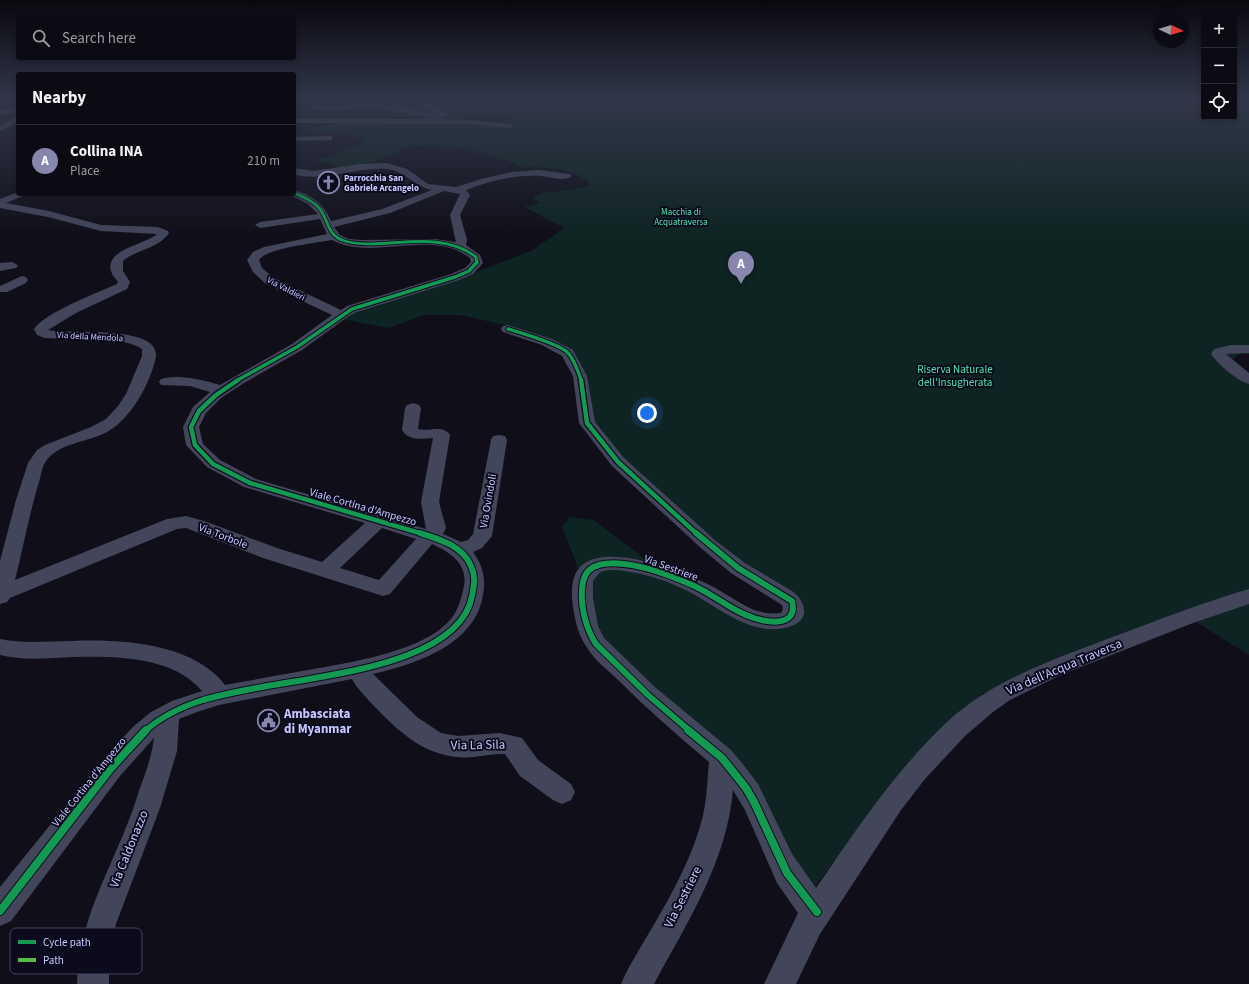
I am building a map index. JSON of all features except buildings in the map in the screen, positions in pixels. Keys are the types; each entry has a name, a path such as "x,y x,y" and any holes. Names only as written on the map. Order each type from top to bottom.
{"street":[{"path":"296,172 313,174 366,167 391,167 404,171 422,184 442,189 462,191 466,194 455,215 462,240 460,246"},
{"path":"457,190 499,176 511,174 539,172 567,176"},
{"path":"260,225 328,226 394,210 442,189"},
{"path":"296,194 313,202 319,209 328,226"},
{"path":"0,202 16,196"},
{"name":"Via della Mendola","path":"0,205 49,214 101,228 158,230 164,233 158,239 135,249 117,260 117,270 124,282 121,287 84,304 42,328 42,332 44,334 114,337 136,340 146,344 149,354 138,385 117,417 99,430 50,449 41,455 37,461 23,506 1,595"},
{"name":"Viale Cortina d'Ampezzo","path":"0,910 70,819 128,749 154,723 167,715 197,702 219,696 398,660 419,651 450,631 465,615 472,601 475,578 470,563 460,550 447,542 250,483 223,470 203,456 194,444 190,430 202,408 222,390 295,349 342,315 358,306 451,278 469,271 476,264 477,258 470,251 460,246 437,243 358,243 344,241 328,226"},
{"name":"Via Valdieri","path":"328,226 268,249 257,254 253,260 259,273 270,281 342,315"},
{"path":"1,291 22,280"},
{"name":"Via Sestriere","path":"508,329 547,342 568,352 580,376 587,423 618,462 704,540 738,568 792,601 793,611 788,619 773,622 740,612 692,585 624,563 605,564 589,569 584,575 582,582 584,616 589,631 598,646 658,705 722,758 752,797 791,878 802,895 817,912"},
{"path":"1249,349 1227,350 1218,354 1224,361 1249,380"},
{"path":"166,382 190,382 222,390"},
{"path":"413,408 410,430 413,434 421,435 439,433 442,435 430,502 436,528 431,537"},
{"name":"Via Ovindoli","path":"460,550 475,544 482,536 499,440"},
{"name":"Via Torbole","path":"1,595 160,527 181,522 197,525 270,553 383,588 431,537"},
{"path":"325,571 377,522"},
{"name":"Via dell'Acqua Traversa","path":"780,984 803,935 817,912 904,786 956,729 1002,693 1055,668 1245,599"},
{"path":"0,647 19,652 73,649 113,650 159,657 172,660 198,672 206,679 219,696"},
{"name":"Via La Sila","path":"361,668 361,675 367,684 424,737 440,745 456,747 501,744 513,745 529,768 562,792"},
{"name":"Via Caldonazzo","path":"100,928 109,899 139,829 162,762 168,731 167,715"},
{"name":"Via Sestriere","path":"637,984 684,898 699,867 710,837 717,810 722,758"}],"green space":[{"name":"Riserva Naturale dell'Insugherata","path":"361,144 1249,144 1249,354 1239,354 1232,359 1249,373 1249,589 1241,592 1249,597 1249,655 1182,613 984,693 909,762 813,889 736,767 613,657 597,629 592,604 562,527 570,517 593,520 683,587 788,622 793,600 727,561 605,448 592,425 567,350 510,326 460,315 424,315 389,328 341,319 367,307 479,271 531,251 564,228 525,207 540,203 533,198 542,193 573,190 590,186 588,180 561,169 534,167 524,168 493,155 482,152 479,153 462,147 411,146 366,165 342,169 318,160"}],"cycle path":[{"path":"0,911 60,832 119,759 142,733 160,719 181,708 211,698 356,670 412,654 437,642 457,626 471,606 475,582 474,572 466,557 453,547 429,536 250,483 213,464 195,445 191,427 199,411 216,395 238,380 297,347 352,309 455,277 469,271 477,263 476,257 466,249 451,244 435,242 362,244 341,240 332,234 318,206 296,194"},
{"path":"508,329 547,342 568,353 580,376 587,423 618,462 709,545 738,568 792,601 794,609 793,615 782,621 767,621 746,615 701,589 683,581 653,570 620,563 605,563 593,567 585,575 582,589 583,607 587,626 596,644 607,657 648,695 722,758 733,770 749,792 787,873 817,912"}],"place":[{"name":"Parrocchia San Gabriele Arcangelo","path":"329,183"},
{"name":"Collina INA","path":"741,284"},
{"name":"Ambasciata di Myanmar","path":"268,721"}],"park label":[{"name":"Macchia di Acquatraversa","path":"681,218"}]}
